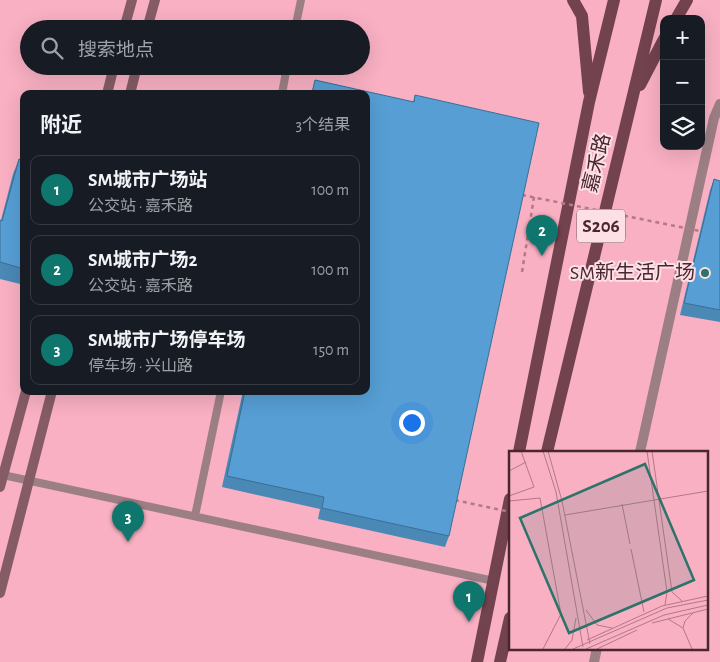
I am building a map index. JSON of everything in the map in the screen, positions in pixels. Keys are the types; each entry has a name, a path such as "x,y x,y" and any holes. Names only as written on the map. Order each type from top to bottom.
{"main road":[{"path":"126,20 132,0"},
{"path":"149,20 155,0"},
{"path":"573,0 582,16 590,102"},
{"name":"嘉禾路","path":"519,451 590,102 614,0"},
{"name":"嘉禾路","path":"547,451 656,0"},
{"path":"678,15 687,0"},
{"path":"630,108 660,47"},
{"path":"108,90 112,75"},
{"path":"131,90 135,75"},
{"path":"0,487 25,395"},
{"path":"0,593 51,395"},
{"path":"477,662 509,504"},
{"path":"500,662 509,622"}],"street":[{"path":"640,451 714,118 720,104"}],"lane":[{"path":"297,20 301,0"},
{"path":"283,90 285,75"},
{"path":"195,516 219,395"},
{"path":"2,474 494,581"}],"path":[{"path":"522,195 700,231"},
{"path":"522,272 534,197"},
{"path":"455,500 509,512"}],"building":[{"path":"315,80 360,90 313,90"},
{"path":"370,92 414,102 415,95 539,123 449,536 322,508 324,497 227,476 244,395 370,395"},
{"path":"20,159 20,268 0,262 0,220 2,221"},
{"name":"SM新生活广场","path":"714,179 720,181 720,310 684,303"}],"place":[{"name":"SM城市广场2","path":"542,256"},
{"name":"SM新生活广场","path":"705,273"},
{"name":"SM城市广场停车场","path":"128,542"},
{"name":"SM城市广场站","path":"469,622"}]}
